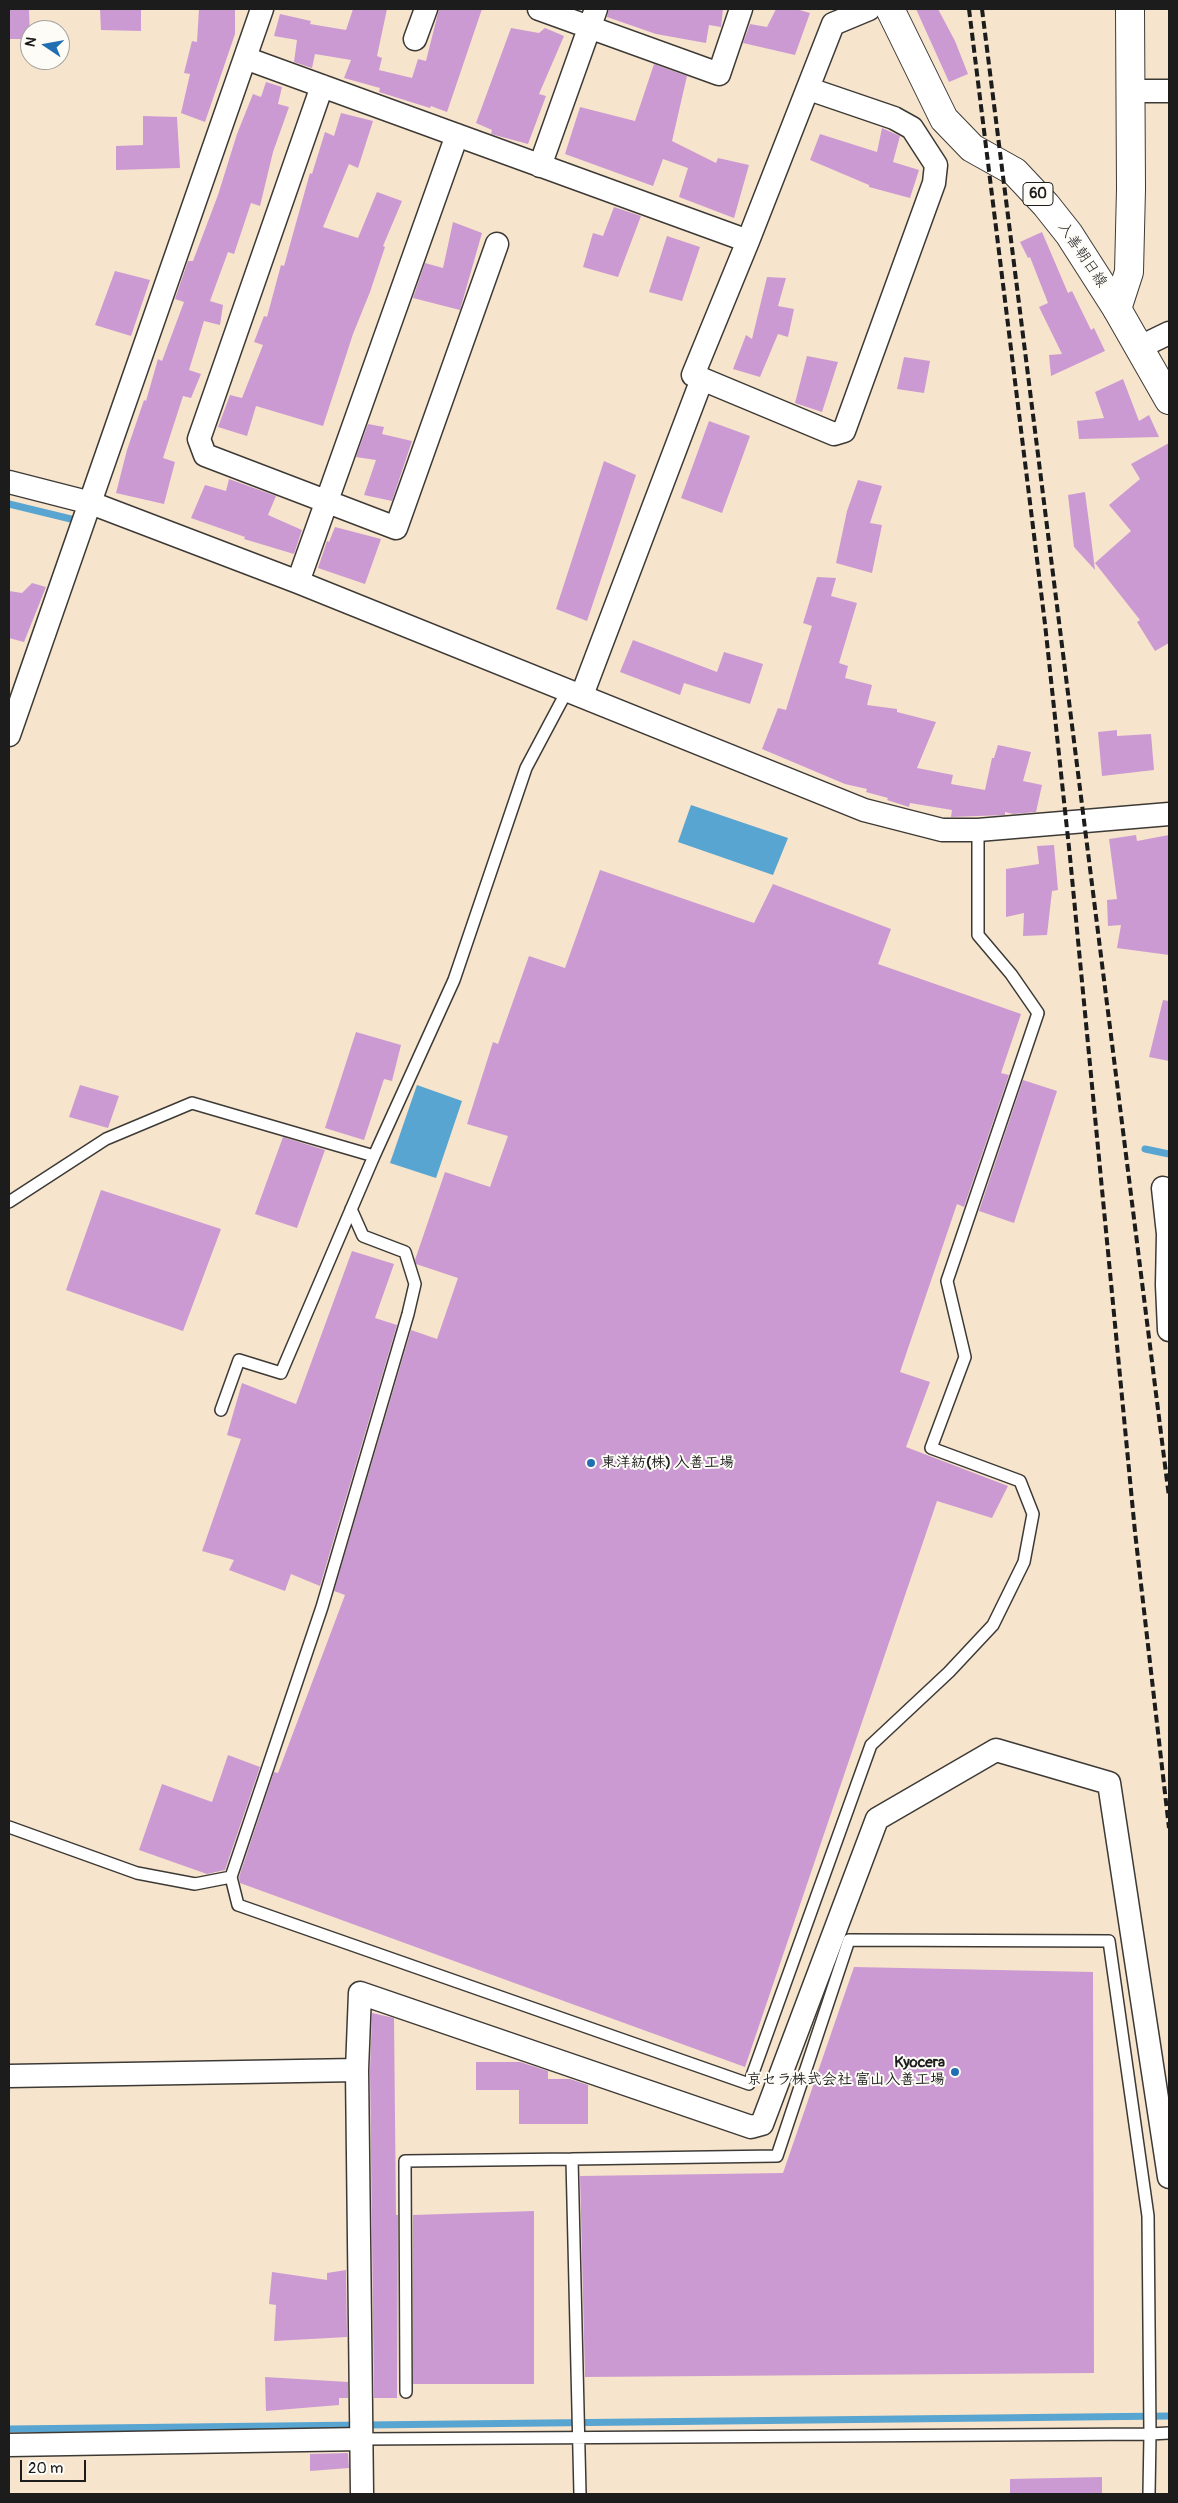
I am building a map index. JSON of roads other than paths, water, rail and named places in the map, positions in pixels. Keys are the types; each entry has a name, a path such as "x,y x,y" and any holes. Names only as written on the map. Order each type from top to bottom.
{"main road":[{"name":"入善朝日線","path":"890,9 944,119 972,148 1002,164 1029,184 1069,234 1118,309 1138,348 1169,400"},
{"path":"1118,309 1129,272 1130,9"}],"street":[{"path":"9,735 262,9"},
{"path":"414,39 426,9"},
{"path":"538,9 593,18 719,74 741,9"},
{"path":"809,89 894,118 912,128 936,165 934,183 844,431 834,434 693,375 809,89 833,24 869,9"},
{"path":"540,166 593,18"},
{"path":"245,58 748,241"},
{"path":"322,86 199,439 205,455 396,528 497,244"},
{"path":"1130,91 1169,91"},
{"path":"298,582 457,135"},
{"path":"1138,348 1169,333"},
{"path":"575,692 702,379"},
{"path":"9,482 91,503 298,582 864,810 942,830 978,830 1169,814"},
{"path":"1163,1188 1168,1234 1167,1285 1169,1330"},
{"path":"362,2494 357,2070 360,1993 751,2127 762,2124 877,1819 996,1750 1109,1783 1169,2177"},
{"path":"9,2076 357,2070"},
{"path":"9,2445 362,2439"}],"lane":[{"path":"221,1410 240,1360 280,1373 374,1156 454,980 526,768 575,692"},
{"path":"351,1209 363,1236 405,1252 414,1284 408,1314 322,1607 231,1877 238,1905 749,2084 871,1746 949,1672 993,1625 1024,1562 1033,1514 1020,1481 931,1448 965,1357 947,1282 1038,1013 1011,974 978,935 978,830"},
{"path":"9,1202 106,1138 192,1103 374,1156"},
{"path":"9,1827 137,1873 195,1884 231,1877"},
{"path":"406,2392 405,2162 777,2156 849,1940 1109,1942 1148,2216 1149,2494"},
{"path":"572,2159 580,2494"},
{"path":"362,2439 1169,2433"}],"water":[{"path":"691,805 788,838 773,875 678,842"},
{"path":"417,1085 462,1101 436,1178 390,1163"}],"waterway":[{"path":"9,504 75,520"},
{"path":"1145,1149 1169,1154"},
{"path":"9,2429 1169,2416"}],"railway":[{"path":"969,9 1045,624 1070,857 1135,1532 1169,1828"},
{"path":"982,9 1169,1497"}],"place":[{"name":"東洋紡(株) 入善工場","path":"591,1463"},
{"name":"Kyocera 京セラ株式会社 富山入善工場","path":"955,2072"}]}
